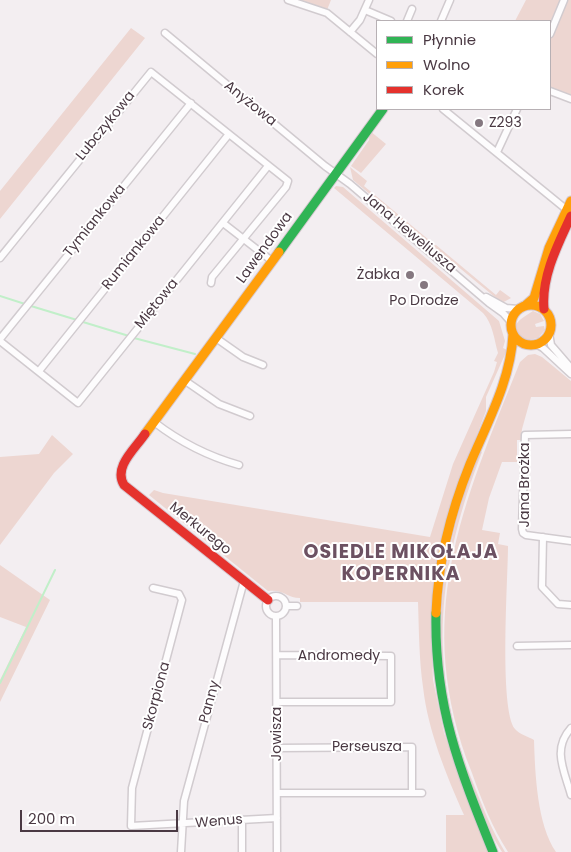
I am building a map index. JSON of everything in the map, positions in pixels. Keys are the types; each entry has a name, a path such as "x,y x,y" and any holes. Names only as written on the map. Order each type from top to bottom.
{"main road":[{"name":"Lawendowa","path":"119,477 120,468 382,110"},
{"path":"508,366 519,351 545,339 549,333 550,319 544,309 543,297 570,213 571,201"},
{"path":"493,852 458,762 445,720 436,664 436,606 442,556 453,513 508,366 513,334 511,322 522,307 534,298 549,248 570,213"},
{"path":"522,307 535,305 544,309"},
{"path":"513,334 518,340 531,344"},
{"name":"Merkurego","path":"119,477 122,483 181,532 268,600"},
{"path":"484,829 498,852"}],"street":[{"path":"288,0 327,13 376,53"},
{"path":"350,32 365,10 369,0"},
{"path":"441,20 450,0"},
{"path":"551,32 564,0"},
{"path":"407,20 412,9"},
{"path":"365,10 389,20"},
{"name":"Anyżowa","path":"165,34 336,174"},
{"name":"Lubczykowa","path":"0,258 148,73 155,74 288,184 243,239"},
{"path":"551,91 571,99"},
{"name":"Tymiankowa","path":"0,340 190,103"},
{"path":"445,110 570,213"},
{"path":"497,152 517,110"},
{"name":"Rumiankowa","path":"39,371 229,134"},
{"name":"Miętowa","path":"39,371 78,402 268,166"},
{"name":"Jana Heweliusza","path":"336,174 481,294 511,322"},
{"path":"223,223 272,261"},
{"path":"211,283 212,277 243,239"},
{"name":"Jana Heweliusza","path":"481,294 506,308 522,307"},
{"path":"549,333 551,344 571,368"},
{"path":"216,338 243,357 263,365"},
{"path":"0,340 39,371"},
{"path":"531,344 543,348 571,374"},
{"path":"184,380 219,404 250,416"},
{"path":"154,422 180,442 202,453 238,465"},
{"name":"Jana Brożka","path":"571,434 529,434 524,438 523,533 571,541"},
{"path":"543,537 542,587 558,604 571,606"},
{"name":"Panny","path":"181,852 181,825 184,801 244,581"},
{"name":"Skorpiona","path":"131,826 132,788 182,600 179,594 153,588"},
{"path":"268,600 273,596 280,596 284,600 286,606 282,614 276,616"},
{"name":"Jowisza","path":"268,600 268,610 276,616 277,852"},
{"path":"286,606 297,606"},
{"path":"516,646 571,645"},
{"name":"Andromedy","path":"276,656 391,656 390,702 277,702"},
{"path":"571,728 560,744 571,795"},
{"name":"Perseusza","path":"277,748 412,748 412,793"},
{"path":"277,793 422,793"},
{"name":"Wenus","path":"131,826 181,825 277,818"},
{"path":"242,820 242,852"}],"shaded area":[{"path":"298,0 331,0 327,10"},
{"path":"526,0 560,0 551,21 516,20"},
{"path":"567,0 571,0 571,96 551,89 551,37"},
{"path":"131,28 145,38 0,219 0,191"},
{"path":"370,131 386,144 361,173 351,166 369,140"},
{"path":"350,167 367,181 364,186 429,240 428,243 353,180"},
{"path":"336,186 343,187 499,321 505,341 503,348 507,350 486,397 486,411 458,484 444,532 436,572 431,631 433,680 444,733 488,852 446,852 446,815 464,815 444,768 433,736 425,703 419,644 418,602 300,602 300,598 278,591 268,591 149,495 154,490 430,537 453,464 494,372 497,362 494,361 498,353 493,332 483,313 334,188"},
{"path":"436,245 496,295 500,290 511,298 502,303 433,246"},
{"path":"533,311 540,314 544,321 535,324 536,327 544,326 545,330 538,338 524,341 518,336 515,327 520,320"},
{"path":"535,354 542,357 571,381 571,397 531,397 522,429 521,440 517,440 517,462 502,462 489,498 482,530 500,533 498,544 508,546 506,670 510,716 517,731 534,740 538,798 545,828 556,852 508,852 484,804 454,717 446,664 445,613 451,563 463,514 479,465 520,362 528,355"},
{"path":"52,435 73,454 54,473 0,545 0,457 39,454"},
{"path":"479,451 482,452 455,535 447,576 443,616 443,656 448,696 457,738 483,808 505,852 502,852 487,825 467,776 454,734 445,693 441,653 442,613 446,573 465,492"},
{"path":"0,565 50,600 0,702 0,680 26,627 0,617"}],"waterway":[{"path":"0,296 25,304"},
{"path":"31,306 77,320"},
{"path":"83,322 129,336"},
{"path":"134,338 195,354"},
{"path":"0,683 55,570"}],"traffic: fast":[{"path":"279,252 382,110"},
{"path":"436,613 436,646 444,707 459,764 493,852"}],"traffic: slow":[{"path":"526,305 534,298 549,248 571,201"},
{"path":"145,434 279,252"},
{"path":"527,305 535,305 542,308 548,314 551,325 548,336 542,342 535,345 527,345 520,342 514,336 511,329 511,321 514,314 520,308 527,305"},
{"path":"436,613 439,575 451,518 470,464 503,385 508,368 513,334"}],"traffic: jam":[{"path":"544,309 545,285 548,273 556,249 571,216"},
{"path":"145,434 123,465 121,478 124,485 268,600"}],"place":[{"name":"Z293","path":"479,123"},
{"name":"Żabka","path":"410,275"},
{"name":"Po Drodze","path":"424,285"}],"district":[{"name":"OSIEDLE MIKOŁAJA KOPERNIKA","path":"401,564"}]}
